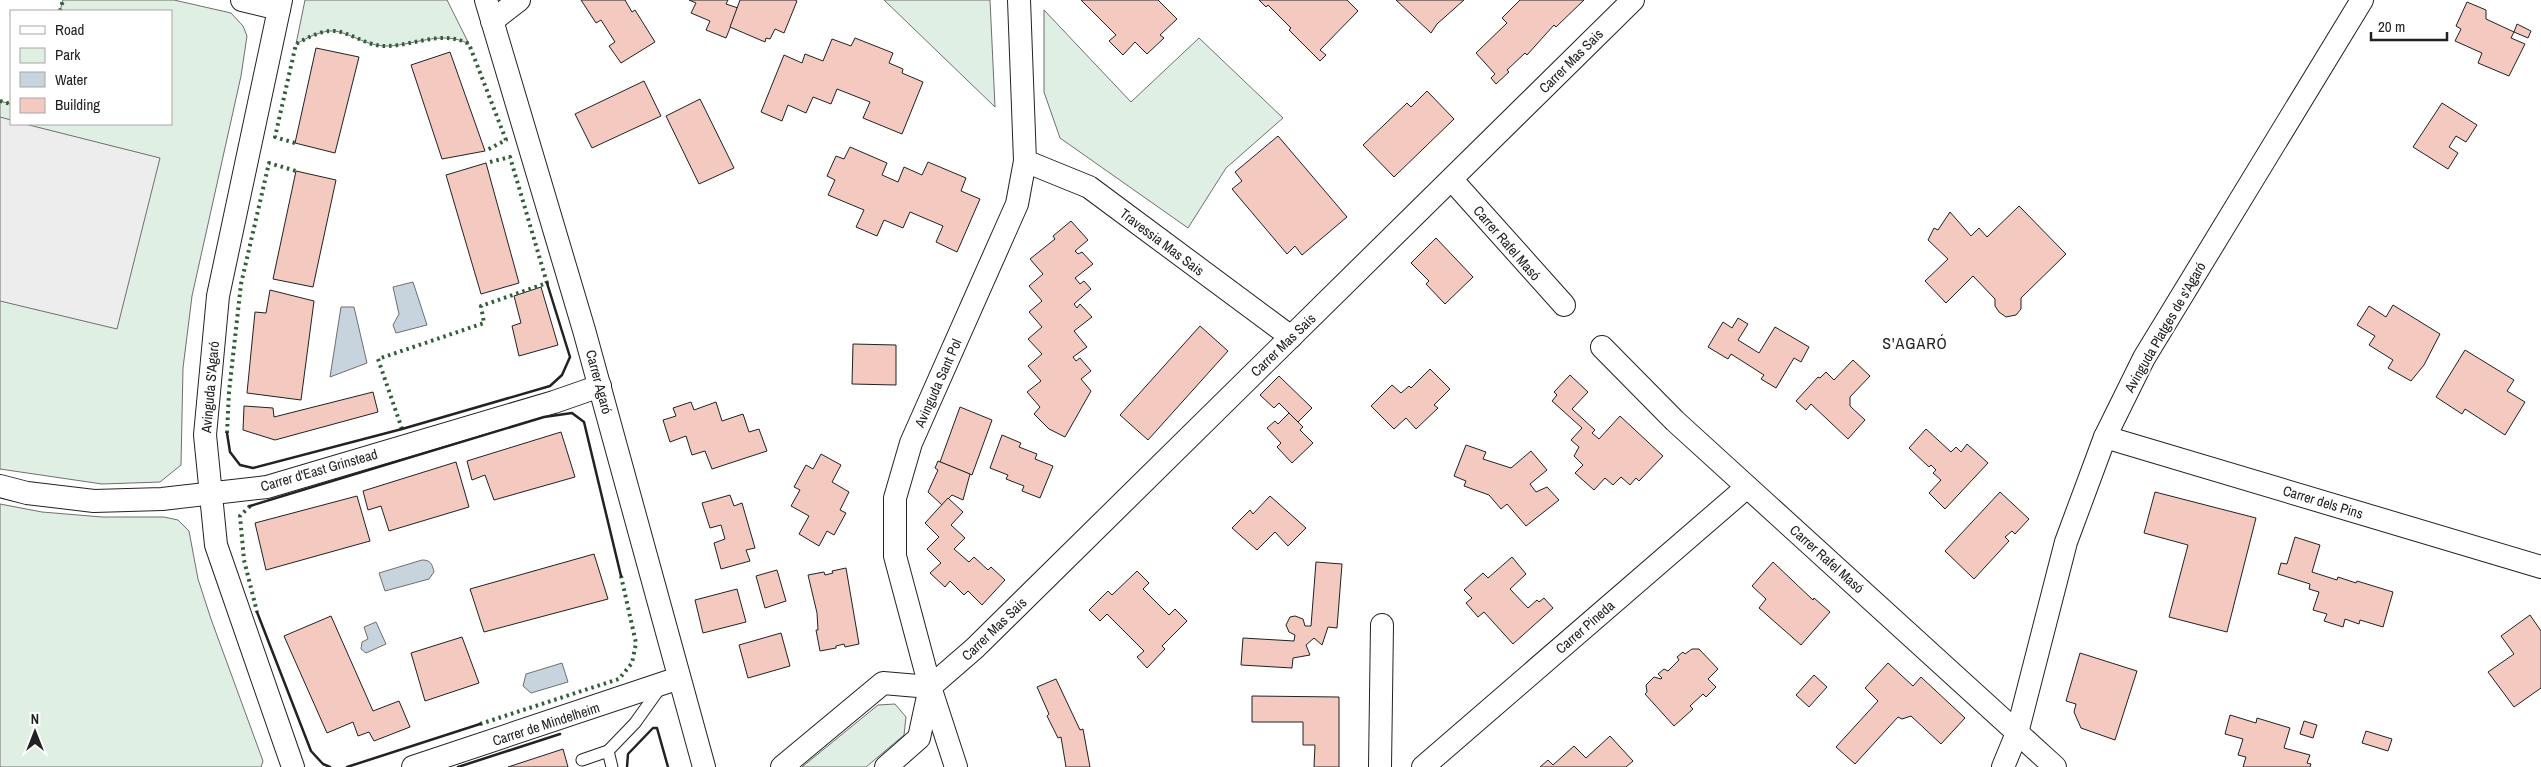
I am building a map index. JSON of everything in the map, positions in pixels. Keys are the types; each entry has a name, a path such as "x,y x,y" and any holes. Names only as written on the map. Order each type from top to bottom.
{"street":[{"path":"242,0 280,5"},
{"name":"Carrer Agaró","path":"486,0 600,386 671,681 704,767"},
{"path":"492,22 519,0"},
{"name":"Avinguda Sant Pol","path":"956,767 930,688 895,556 895,498 911,443 1017,204 1025,161 1019,0"},
{"name":"Carrer Mas Sais","path":"930,688 975,648 1633,0"},
{"name":"Avinguda Platges de s'Agaró","path":"2003,767 2017,733 2066,542 2105,437 2144,358 2362,0"},
{"name":"Avinguda S'Agaró","path":"280,5 218,296 205,435 216,545 293,767"},
{"name":"Travessia Mas Sais","path":"1025,161 1088,187 1291,337"},
{"name":"Carrer Rafel Masó","path":"1452,180 1564,305"},
{"name":"Carrer Rafel Masó","path":"1602,347 1675,421 2055,767"},
{"name":"Carrer d'East Grinstead","path":"0,486 27,493 94,501 162,499 267,487 554,402 600,386"},
{"name":"Carrer dels Pins","path":"2105,437 2541,567"},
{"name":"Carrer Pineda","path":"1423,767 1747,487"},
{"path":"1380,767 1382,625"},
{"name":"Carrer de Mindelheim","path":"412,767 671,681"},
{"path":"782,767 883,683 930,688 919,738 886,767"}],"lane":[{"path":"582,760 608,751 671,681"},
{"path":"608,751 612,767"}],"green space":[{"path":"63,0 174,0 231,13 243,26 247,36 241,76 192,296 183,368 181,465 160,482 102,484 0,469 0,101 10,104 10,125 172,125 172,10 60,10"},
{"path":"305,0 447,0 469,44 448,38 437,38 394,46 383,46 370,44 346,34 330,31 319,33 296,44"},
{"path":"884,0 990,0 995,107"},
{"path":"1044,10 1131,102 1199,38 1283,118 1226,168 1188,228 1060,138 1044,92"},
{"path":"0,504 42,512 102,517 164,517 178,520 189,531 198,579 263,761 261,767 0,767"},
{"path":"895,704 906,717 904,735 866,767 802,767 878,705"}],"shaded area":[{"path":"0,117 10,120 10,125 29,125 160,158 117,329 0,301"}],"water":[{"path":"413,282 427,325 396,333 393,325 399,314 393,287"},
{"path":"341,307 354,307 367,363 330,377"},
{"path":"422,560 431,563 433,567 434,572 429,579 385,591 379,573"},
{"path":"376,622 386,644 366,653 361,649 362,642 368,639 364,627"},
{"path":"562,663 568,682 531,693 523,686 526,674"}],"building":[{"path":"581,0 625,0 632,12 635,10 655,42 621,63 609,46 615,42 601,20 596,23"},
{"path":"689,0 728,0 726,4 738,8 726,38 706,30 710,21 691,13 696,3"},
{"path":"740,0 797,1 784,33 775,29 770,39 766,38 765,42 730,27"},
{"path":"1081,0 1158,0 1177,19 1160,35 1164,38 1147,54 1135,42 1123,55 1109,41 1116,35"},
{"path":"1259,0 1347,0 1358,11 1320,50 1326,55 1320,61 1289,30 1291,28 1268,5 1266,7"},
{"path":"1396,0 1464,0 1437,24 1431,33"},
{"path":"1520,0 1584,0 1556,27 1554,25 1527,55 1525,53 1507,70 1509,72 1496,84 1491,78 1495,74 1476,53 1507,23 1502,18"},
{"path":"2467,2 2486,10 2486,19 2514,32 2511,38 2525,44 2509,76 2478,63 2482,53 2455,41 2461,29 2456,26"},
{"path":"2517,24 2531,31 2528,38 2514,32"},
{"path":"855,38 893,53 889,63 903,69 902,73 923,82 902,134 863,118 870,102 837,89 831,104 813,97 806,113 788,105 782,121 761,112 784,55 802,63 805,54 823,61 832,39 851,46"},
{"path":"316,48 359,57 335,153 295,143"},
{"path":"450,52 485,151 442,159 411,65"},
{"path":"644,81 661,116 592,148 575,114"},
{"path":"1427,91 1454,119 1394,177 1363,145 1407,103 1411,107"},
{"path":"700,99 734,168 699,184 666,116"},
{"path":"2442,103 2477,125 2466,142 2456,136 2449,147 2458,153 2448,169 2413,147"},
{"path":"1278,136 1347,217 1302,255 1295,246 1287,254 1232,189 1242,181 1235,172"},
{"path":"850,147 887,163 882,175 898,182 904,167 922,175 928,162 966,178 961,191 980,199 957,252 936,242 943,226 910,212 903,228 884,220 877,236 856,227 864,210 828,195 835,180 827,176 836,156 844,159"},
{"path":"486,163 519,283 481,294 446,175"},
{"path":"296,171 336,180 313,287 273,279"},
{"path":"2019,206 2066,254 2021,298 2021,309 2016,315 2006,317 1999,312 1995,306 1995,299 1973,276 1946,303 1925,281 1948,259 1928,240 1934,228 1938,230 1950,212 1971,236 1979,228 1987,237"},
{"path":"1071,221 1088,240 1075,251 1078,254 1082,252 1093,264 1075,278 1080,284 1084,281 1091,289 1074,304 1077,308 1080,304 1092,317 1074,331 1087,347 1073,357 1076,361 1080,358 1091,371 1081,379 1091,391 1065,437 1049,429 1034,414 1040,407 1027,392 1041,381 1028,366 1042,354 1028,339 1042,327 1029,312 1042,301 1029,286 1043,274 1030,259 1055,239 1053,236"},
{"path":"1436,238 1473,277 1445,304 1426,284 1429,281 1411,263"},
{"path":"541,287 558,345 519,356 512,326 521,323 514,296"},
{"path":"270,290 314,301 301,400 247,393 255,312 266,313"},
{"path":"2393,305 2440,334 2424,365 2411,381 2388,368 2393,360 2369,345 2375,336 2357,325 2369,306 2386,317"},
{"path":"1738,318 1748,324 1738,340 1759,353 1775,327 1809,347 1801,362 1794,358 1776,388 1761,379 1764,375 1731,354 1728,359 1708,347 1723,322 1732,328"},
{"path":"1200,326 1228,351 1148,440 1120,415"},
{"path":"853,344 896,345 896,385 852,384"},
{"path":"2465,350 2514,380 2507,391 2525,402 2505,435 2465,409 2462,414 2436,397"},
{"path":"1853,360 1870,376 1850,397 1850,406 1865,420 1848,439 1811,404 1806,410 1796,401 1818,377 1820,378 1826,372 1834,380"},
{"path":"1430,369 1450,389 1434,405 1438,408 1416,429 1406,418 1394,429 1371,406 1392,385 1401,393 1409,386 1411,388"},
{"path":"1570,375 1588,392 1572,409 1595,430 1592,433 1599,439 1620,416 1663,456 1639,481 1636,478 1630,485 1621,477 1613,485 1605,478 1594,490 1575,473 1583,465 1574,456 1579,447 1571,440 1582,428 1552,401 1557,395 1554,392"},
{"path":"1279,376 1312,408 1298,422 1279,403 1274,408 1260,395"},
{"path":"373,392 378,412 275,440 243,430 244,406 273,408 274,417"},
{"path":"691,402 694,410 716,402 722,421 743,414 749,432 759,429 767,451 712,469 705,451 692,455 686,436 670,442 663,420 676,416 673,408"},
{"path":"960,407 992,420 972,475 940,462"},
{"path":"1289,413 1303,427 1300,430 1313,443 1292,463 1277,447 1281,443 1267,428 1275,421 1278,424"},
{"path":"1926,429 1951,452 1956,447 1961,452 1967,444 1988,463 1945,509 1929,493 1941,480 1933,473 1936,470 1931,465 1929,467 1909,448"},
{"path":"561,432 575,477 494,500 485,475 472,480 467,461"},
{"path":"1002,435 1021,443 1019,447 1037,454 1035,459 1053,466 1040,498 1022,491 1024,486 1006,479 1008,475 990,468"},
{"path":"1466,445 1486,452 1483,459 1511,468 1531,451 1547,470 1530,484 1536,492 1547,487 1559,500 1526,526 1507,504 1501,509 1489,495 1464,486 1466,481 1454,476"},
{"path":"821,454 841,465 832,482 849,492 840,510 846,513 834,535 827,531 819,546 799,534 809,516 791,506 800,490 794,487 806,465 813,469"},
{"path":"938,461 970,474 963,500 952,495 942,505 928,492 938,470 935,468"},
{"path":"456,462 469,507 389,531 381,506 368,510 363,491"},
{"path":"2000,492 2029,519 2015,534 2012,531 2005,537 2009,541 1974,579 1945,551"},
{"path":"2155,492 2256,518 2227,632 2169,617 2188,545 2144,533"},
{"path":"730,495 734,506 742,503 755,548 746,550 750,561 721,569 714,543 725,539 721,525 710,528 702,503"},
{"path":"357,496 370,541 266,570 255,523"},
{"path":"1270,496 1306,528 1288,546 1275,532 1257,550 1232,528 1250,510 1253,514"},
{"path":"948,498 963,512 951,525 965,538 954,549 969,562 974,557 988,570 991,567 1005,580 982,605 968,591 964,595 950,581 945,587 930,573 941,563 927,549 939,537 925,523"},
{"path":"2295,537 2320,545 2312,572 2337,580 2338,577 2356,583 2357,581 2393,592 2383,627 2360,620 2359,624 2345,619 2343,627 2324,621 2327,614 2313,610 2319,592 2309,589 2310,584 2278,574 2281,563 2287,564"},
{"path":"594,554 608,599 484,632 470,589"},
{"path":"1512,557 1526,574 1510,589 1528,608 1537,600 1539,602 1544,598 1553,608 1513,644 1484,612 1478,617 1466,603 1472,598 1464,590 1483,573 1488,578"},
{"path":"1316,562 1342,564 1337,628 1328,627 1322,645 1314,638 1306,645 1310,655 1293,658 1292,668 1241,665 1243,638 1294,641 1295,635 1289,632 1286,625 1290,617 1295,616 1303,619 1305,626 1311,626"},
{"path":"1773,562 1813,600 1814,598 1830,612 1801,645 1759,608 1766,599 1752,586"},
{"path":"846,568 859,644 845,647 844,644 836,646 836,648 820,651 816,630 818,630 817,613 808,575 824,572 825,575 833,573 832,571"},
{"path":"777,570 786,601 765,608 756,576"},
{"path":"1137,571 1149,583 1143,589 1169,615 1175,609 1187,621 1162,646 1165,649 1147,668 1137,657 1144,651 1107,614 1100,621 1089,610 1108,591 1112,595"},
{"path":"737,589 746,622 703,633 695,600"},
{"path":"2530,615 2541,631 2541,688 2514,707 2488,672 2514,654 2501,636"},
{"path":"331,616 373,711 399,701 410,727 374,741 369,732 358,736 353,722 327,733 284,636"},
{"path":"781,633 790,666 748,678 739,645"},
{"path":"462,637 479,683 425,701 411,653"},
{"path":"1692,649 1699,649 1718,669 1708,679 1716,687 1706,697 1703,694 1690,706 1693,709 1674,726 1645,694 1647,692 1646,685 1654,677 1661,679 1658,674 1664,669 1668,671 1679,660 1677,657 1683,652 1685,654"},
{"path":"2080,653 2137,671 2115,740 2081,728 2074,712 2076,704 2066,701"},
{"path":"1888,663 1913,686 1921,677 1965,718 1941,744 1911,716 1902,719 1898,717 1855,764 1836,747 1878,701 1865,688"},
{"path":"1814,675 1827,687 1809,707 1796,695"},
{"path":"1056,679 1080,730 1083,729 1090,767 1066,767 1061,737 1058,738 1047,716 1049,714 1037,687"},
{"path":"1252,696 1339,697 1339,767 1314,767 1315,745 1303,745 1303,722 1252,722"},
{"path":"2230,715 2256,723 2257,718 2290,728 2284,748 2310,755 2307,763 2311,764 2310,767 2243,767 2246,757 2238,755 2243,739 2225,734"},
{"path":"2304,721 2317,725 2313,738 2300,734"},
{"path":"2366,731 2392,739 2388,751 2362,743"},
{"path":"1610,736 1633,761 1626,767 1540,767 1548,760 1553,765 1574,746 1586,758"},
{"path":"563,749 568,767 508,767"}],"hedge":[{"path":"60,10 63,0"},
{"path":"295,143 275,137 296,44 319,33 335,31 383,46 394,46 437,38 448,38 469,44 506,140 485,151"},
{"path":"0,101 10,104"},
{"path":"402,429 378,359 484,323 481,306 547,283 510,157 486,163"},
{"path":"227,433 229,392 241,284 269,163 296,171"},
{"path":"250,506 240,516 244,560 257,612"},
{"path":"480,724 619,679 632,663 636,643 621,576"}],"wall":[{"path":"227,433 230,452 240,465 253,468 402,429 550,386 562,375 570,357 547,283"},
{"path":"250,506 544,417 572,413 584,422 621,576"},
{"path":"257,612 311,751 323,764 330,767"},
{"path":"347,767 480,724"},
{"path":"627,767 628,754 653,728 657,728 668,767"},
{"path":"458,767 560,734"}],"district":[{"name":"S'AGARÓ","path":"1915,343"}]}
